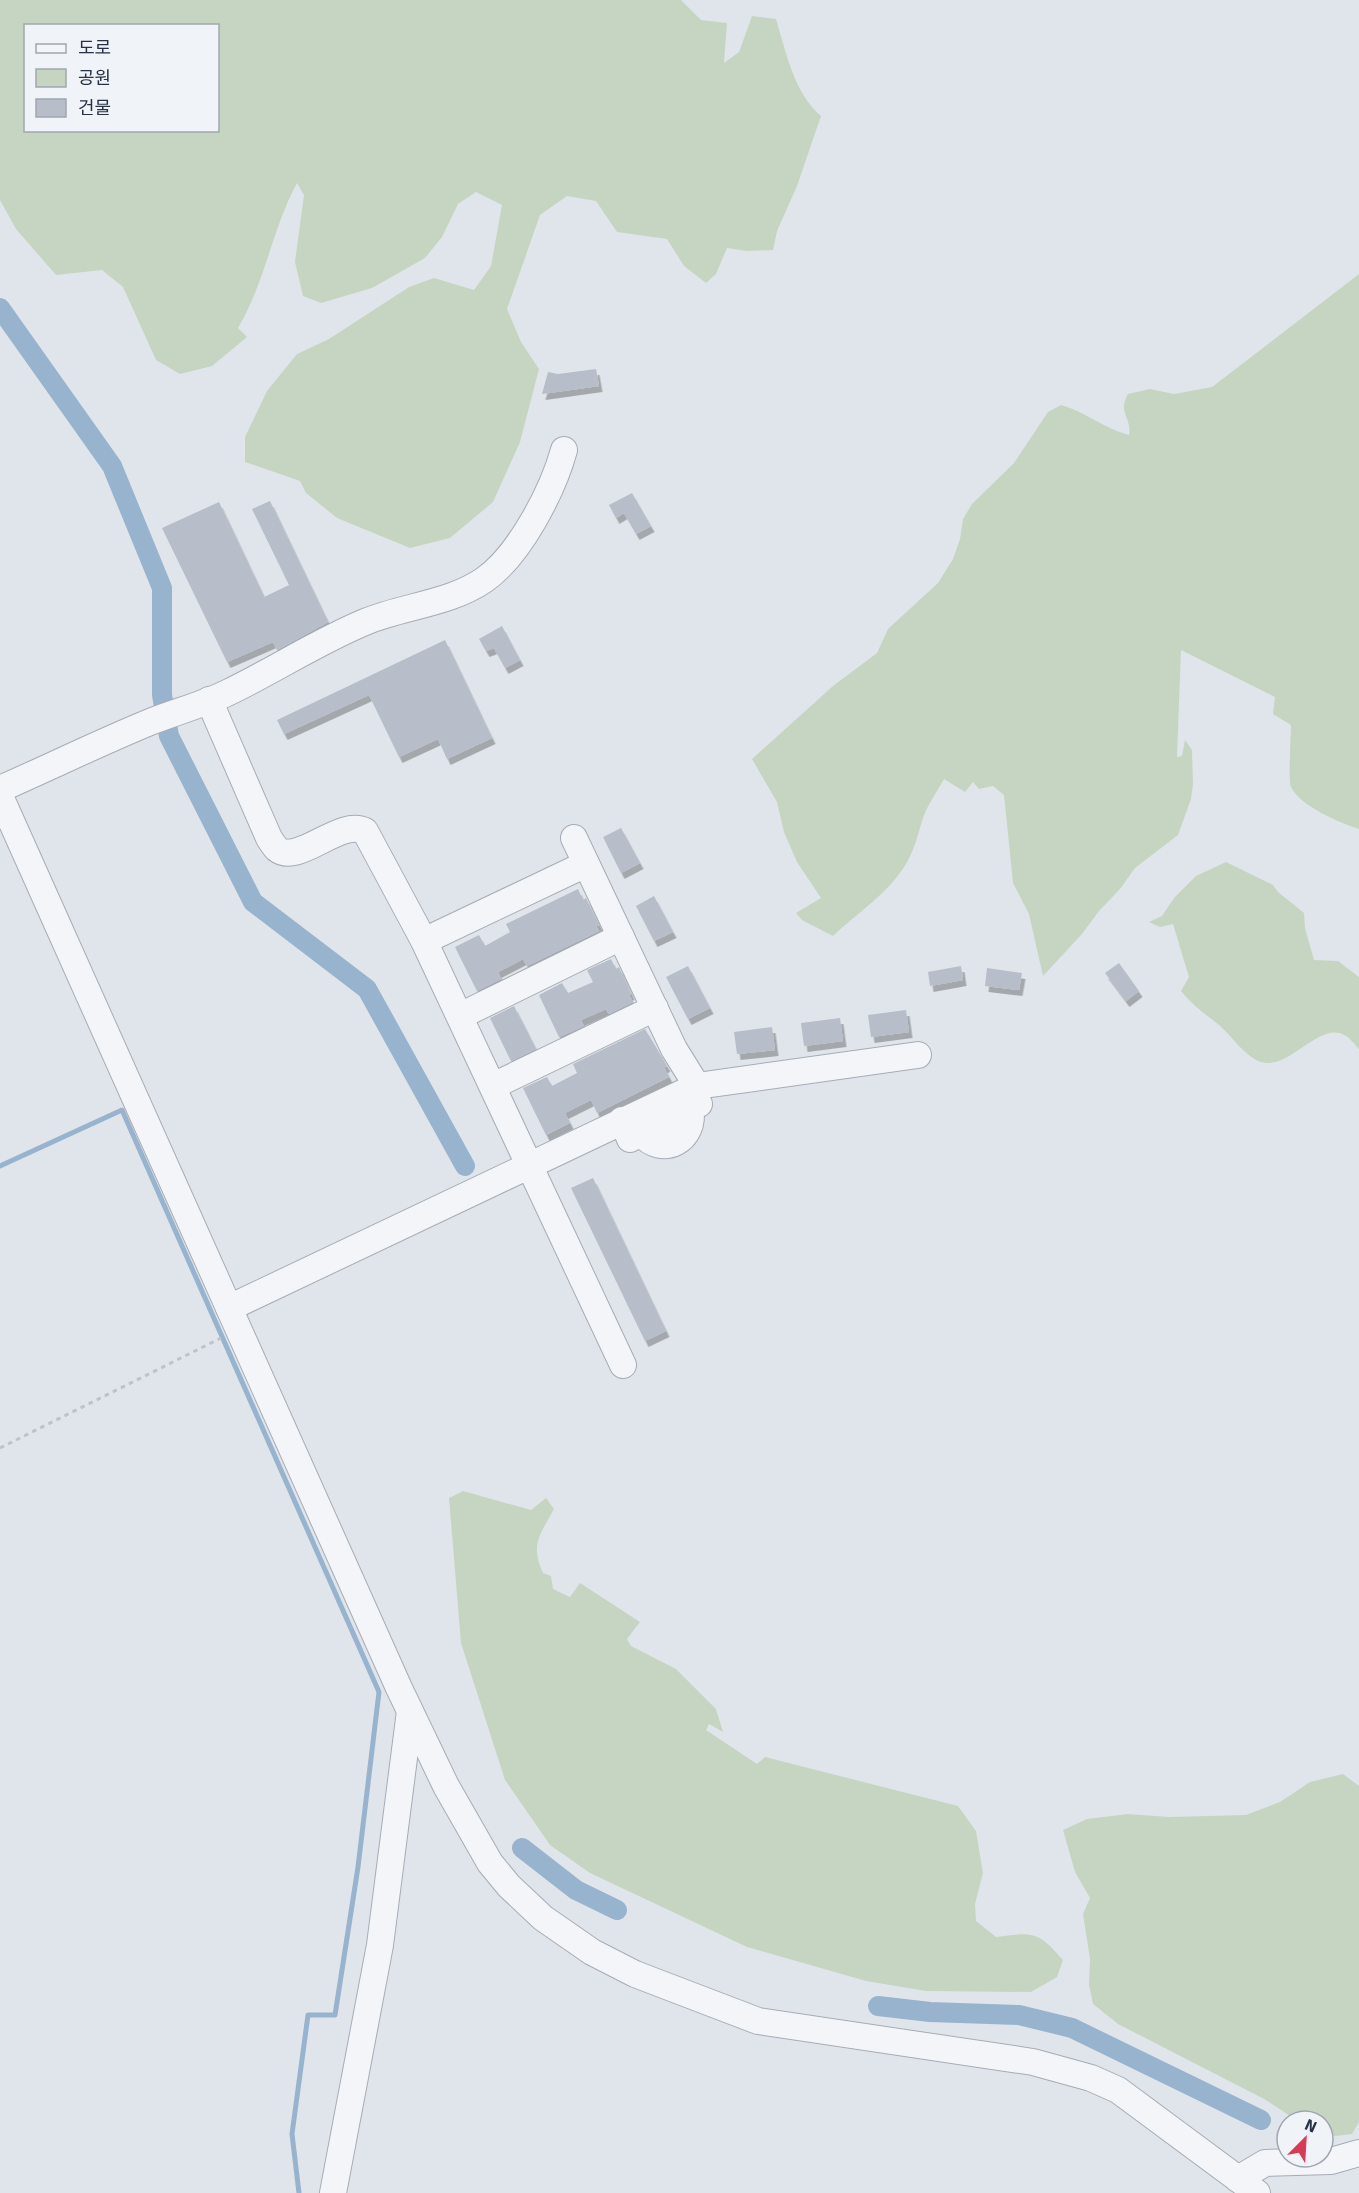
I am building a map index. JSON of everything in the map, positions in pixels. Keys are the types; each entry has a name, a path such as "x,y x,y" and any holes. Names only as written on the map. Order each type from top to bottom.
{"street":[{"path":"0,789 151,721 209,700 364,622 400,609 441,600 485,579 503,563 525,535 558,473 564,450"},
{"path":"209,700 269,838 278,850 291,854 346,830 358,827 365,831 424,941 623,1365"},
{"path":"0,796 410,1711 446,1786 490,1863 509,1886 543,1918 592,1952 645,1978 758,2021 1033,2062 1091,2078 1118,2090 1248,2186 1265,2163 1331,2161 1359,2153"},
{"path":"574,838 693,1094 692,1119 689,1128 684,1137 676,1142 658,1145 649,1141 632,1127"},
{"path":"424,941 586,864"},
{"path":"460,1016 621,937"},
{"path":"493,1086 655,1008"},
{"path":"234,1319 530,1165 632,1127 693,1094 918,1055"},
{"path":"333,2193 380,1945 410,1711"}],"path":[{"path":"0,1448 234,1319"}],"green space":[{"path":"0,0 681,0 701,20 727,23 724,63 739,52 752,16 776,19 798,84 804,96 821,116 797,186 777,231 773,250 747,251 727,248 716,274 706,283 684,266 667,239 617,232 596,201 567,196 540,215 507,309 521,342 539,369 520,442 493,502 450,538 410,548 337,518 306,493 300,481 245,462 245,437 267,391 297,354 329,339 409,287 434,278 474,290 491,266 502,205 476,192 458,204 442,237 425,258 372,288 321,303 303,296 295,262 304,195 297,183 281,219 255,293 238,328 247,337 212,366 180,374 156,360 123,287 102,270 56,275 16,229 0,200"},
{"path":"1359,274 1359,829 1311,807 1291,787 1291,725 1273,714 1275,697 1181,650 1177,757 1182,756 1185,740 1192,750 1193,784 1191,799 1178,835 1135,868 1082,934 1043,976 1029,914 1013,883 1004,795 993,786 979,789 973,782 965,792 944,779 926,810 914,848 906,864 881,894 833,936 802,920 796,913 821,898 797,862 784,832 777,802 752,759 833,686 877,653 888,629 938,583 953,559 960,539 963,519 972,504 1014,463 1048,412 1061,405 1129,435 1129,424 1124,411 1128,394 1150,389 1174,394 1212,387"},
{"path":"1226,862 1273,885 1278,892 1304,913 1305,928 1314,960 1338,961 1359,977 1359,1049 1346,1036 1336,1033 1326,1034 1283,1059 1272,1063 1261,1062 1244,1051 1181,991 1189,977 1173,924 1160,927 1149,922 1162,916 1174,898 1196,876"},
{"path":"463,1491 531,1510 546,1498 554,1509 538,1540 537,1554 543,1573 551,1576 553,1589 570,1597 580,1583 640,1622 627,1639 631,1646 676,1669 716,1709 723,1732 709,1724 706,1730 757,1764 765,1757 958,1806 976,1831 983,1873 975,1904 976,1921 996,1937 1027,1934 1047,1943 1063,1960 1057,1977 1031,1992 926,1991 866,1981 747,1947 590,1873 550,1845 505,1780 461,1643 449,1498"},
{"path":"1343,1774 1359,1786 1359,2122 1352,2134 1335,2136 1335,2109 1280,2109 1118,2024 1093,2004 1089,1985 1090,1959 1083,1914 1090,1898 1075,1872 1063,1830 1087,1819 1128,1814 1169,1817 1246,1815 1280,1802 1310,1782"}],"building":[{"path":"596,369 599,386 542,394 548,372 558,374"},
{"path":"632,493 651,526 636,534 624,513 616,518 609,505"},
{"path":"270,501 328,622 277,650 273,642 227,662 162,528 219,502 264,597 289,585 252,509"},
{"path":"502,626 520,660 505,668 494,648 486,651 479,639"},
{"path":"445,640 492,738 447,759 438,739 399,757 369,695 284,734 277,720"},
{"path":"621,828 640,863 621,873 603,837"},
{"path":"578,889 583,900 586,898 599,925 596,926 599,931 527,966 523,959 498,972 501,979 477,991 455,947 479,935 485,946 510,932 506,924"},
{"path":"654,896 673,932 654,941 636,906"},
{"path":"611,959 616,969 619,967 633,1002 609,1014 606,1009 581,1020 584,1026 559,1037 539,995 562,983 568,993 593,982 587,970"},
{"path":"1119,963 1139,991 1126,1001 1105,973"},
{"path":"688,966 710,1008 688,1019 666,977"},
{"path":"961,966 963,980 930,986 928,972"},
{"path":"987,968 1022,973 1019,990 985,986"},
{"path":"514,1006 536,1049 511,1061 490,1018"},
{"path":"906,1010 909,1032 871,1037 868,1015"},
{"path":"840,1018 843,1041 804,1046 801,1023"},
{"path":"772,1027 775,1050 737,1054 734,1032"},
{"path":"645,1029 667,1066 664,1067 669,1077 597,1113 591,1100 565,1113 570,1123 546,1135 523,1088 547,1077 552,1086 577,1073 573,1064"},
{"path":"593,1178 666,1331 645,1341 571,1188"}],"waterway":[{"path":"0,308 112,466 162,588 162,695 169,736 253,902 367,989 465,1166"},
{"path":"0,1166 122,1110 379,1692 358,1867 335,2015 308,2015 292,2134 299,2193"},
{"path":"522,1848 576,1890 617,1910"},
{"path":"878,2006 930,2012 1019,2015 1072,2028 1261,2120"}]}
